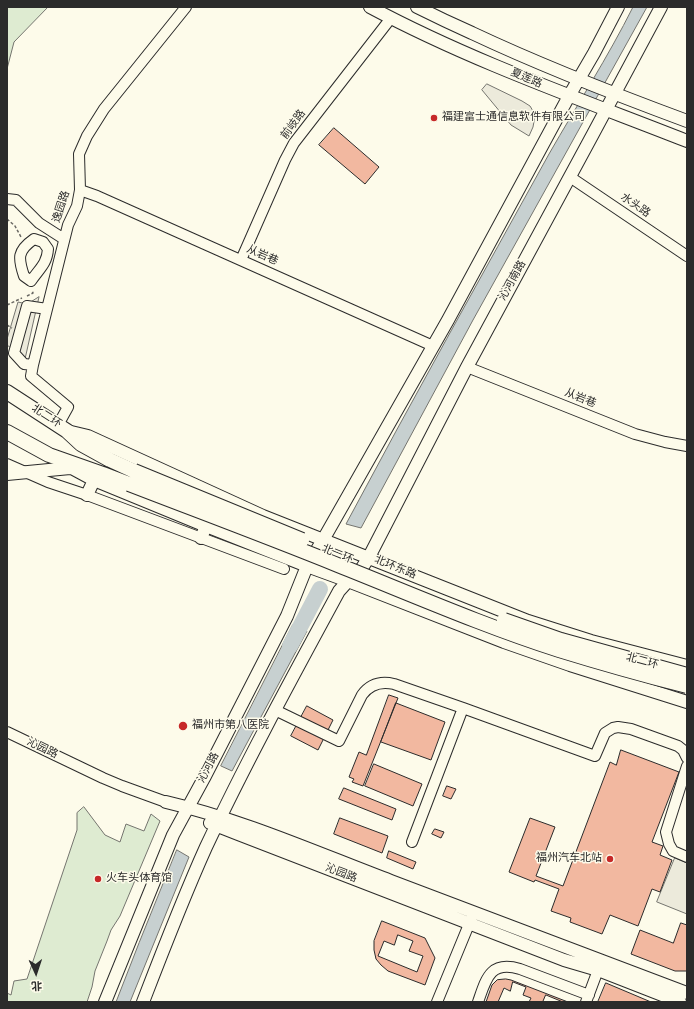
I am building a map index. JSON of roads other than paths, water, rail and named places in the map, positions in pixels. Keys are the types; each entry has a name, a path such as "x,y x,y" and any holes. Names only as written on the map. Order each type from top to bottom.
{"highway":[{"name":"北二环","path":"9,394 63,428 81,444 110,460 132,477 308,553 520,636 588,658 687,686"},
{"name":"北二环","path":"7,432 49,455 103,474 132,477 458,603 561,640 687,674"}],"main road":[{"name":"夏莲路","path":"370,7 426,35 547,88 687,141"},
{"name":"夏莲路","path":"417,7 578,80 687,121"},
{"path":"323,540 433,346 618,7"},
{"name":"沁河南路","path":"369,557 467,367 607,110 614,94 661,7"},
{"name":"北环东路","path":"63,428 88,436 263,516 528,621 591,641 687,666"},
{"path":"49,455 94,480 307,566 511,645 687,702"},
{"path":"7,474 70,468"},
{"path":"86,495 94,480"},
{"path":"201,538 206,526"},
{"name":"沁河路","path":"105,1002 167,848 287,616 307,566 323,540"},
{"path":"142,1002 172,926 206,848 275,710 339,591 362,568 369,557"},
{"name":"沁园路","path":"166,802 471,918 564,960 598,970 680,1002"},
{"path":"471,918 687,993"}],"street":[{"name":"逸园路","path":"63,428 68,407 31,376 68,225 77,206 80,190 79,154 92,128 104,109 186,7"},
{"name":"前岐路","path":"241,260 294,143 391,18"},
{"name":"水头路","path":"570,177 687,256"},
{"name":"从岩巷","path":"80,190 97,196 433,346"},
{"path":"7,199 16,200 39,223 64,240"},
{"path":"34,239 43,242 48,249 48,257 31,281 24,276 20,261 21,252 26,245 34,239"},
{"path":"33,365 24,364 14,353 27,306 47,309"},
{"name":"从岩巷","path":"467,367 635,434 687,446"},
{"path":"7,464 48,482 284,569"},
{"path":"275,710 339,741 366,689 377,684 389,683 595,756 605,733 613,728 618,728 631,729 678,746 683,750 687,758"},
{"path":"412,842 463,708"},
{"name":"沁园路","path":"7,732 104,778 166,802"},
{"path":"687,766 666,832 669,844 673,851 687,857"},
{"path":"437,1002 471,918"},
{"path":"478,1002 488,976 496,969 502,967 507,966 520,969 587,999 598,970"}],"waterway":[{"path":"290,646 320,589"}],"place":[{"name":"福建富士通信息软件有限公司","path":"434,118"},
{"name":"福州市第八医院","path":"183,726"},
{"name":"福州汽车北站","path":"610,859"},
{"name":"火车头体育馆","path":"98,879"}]}
